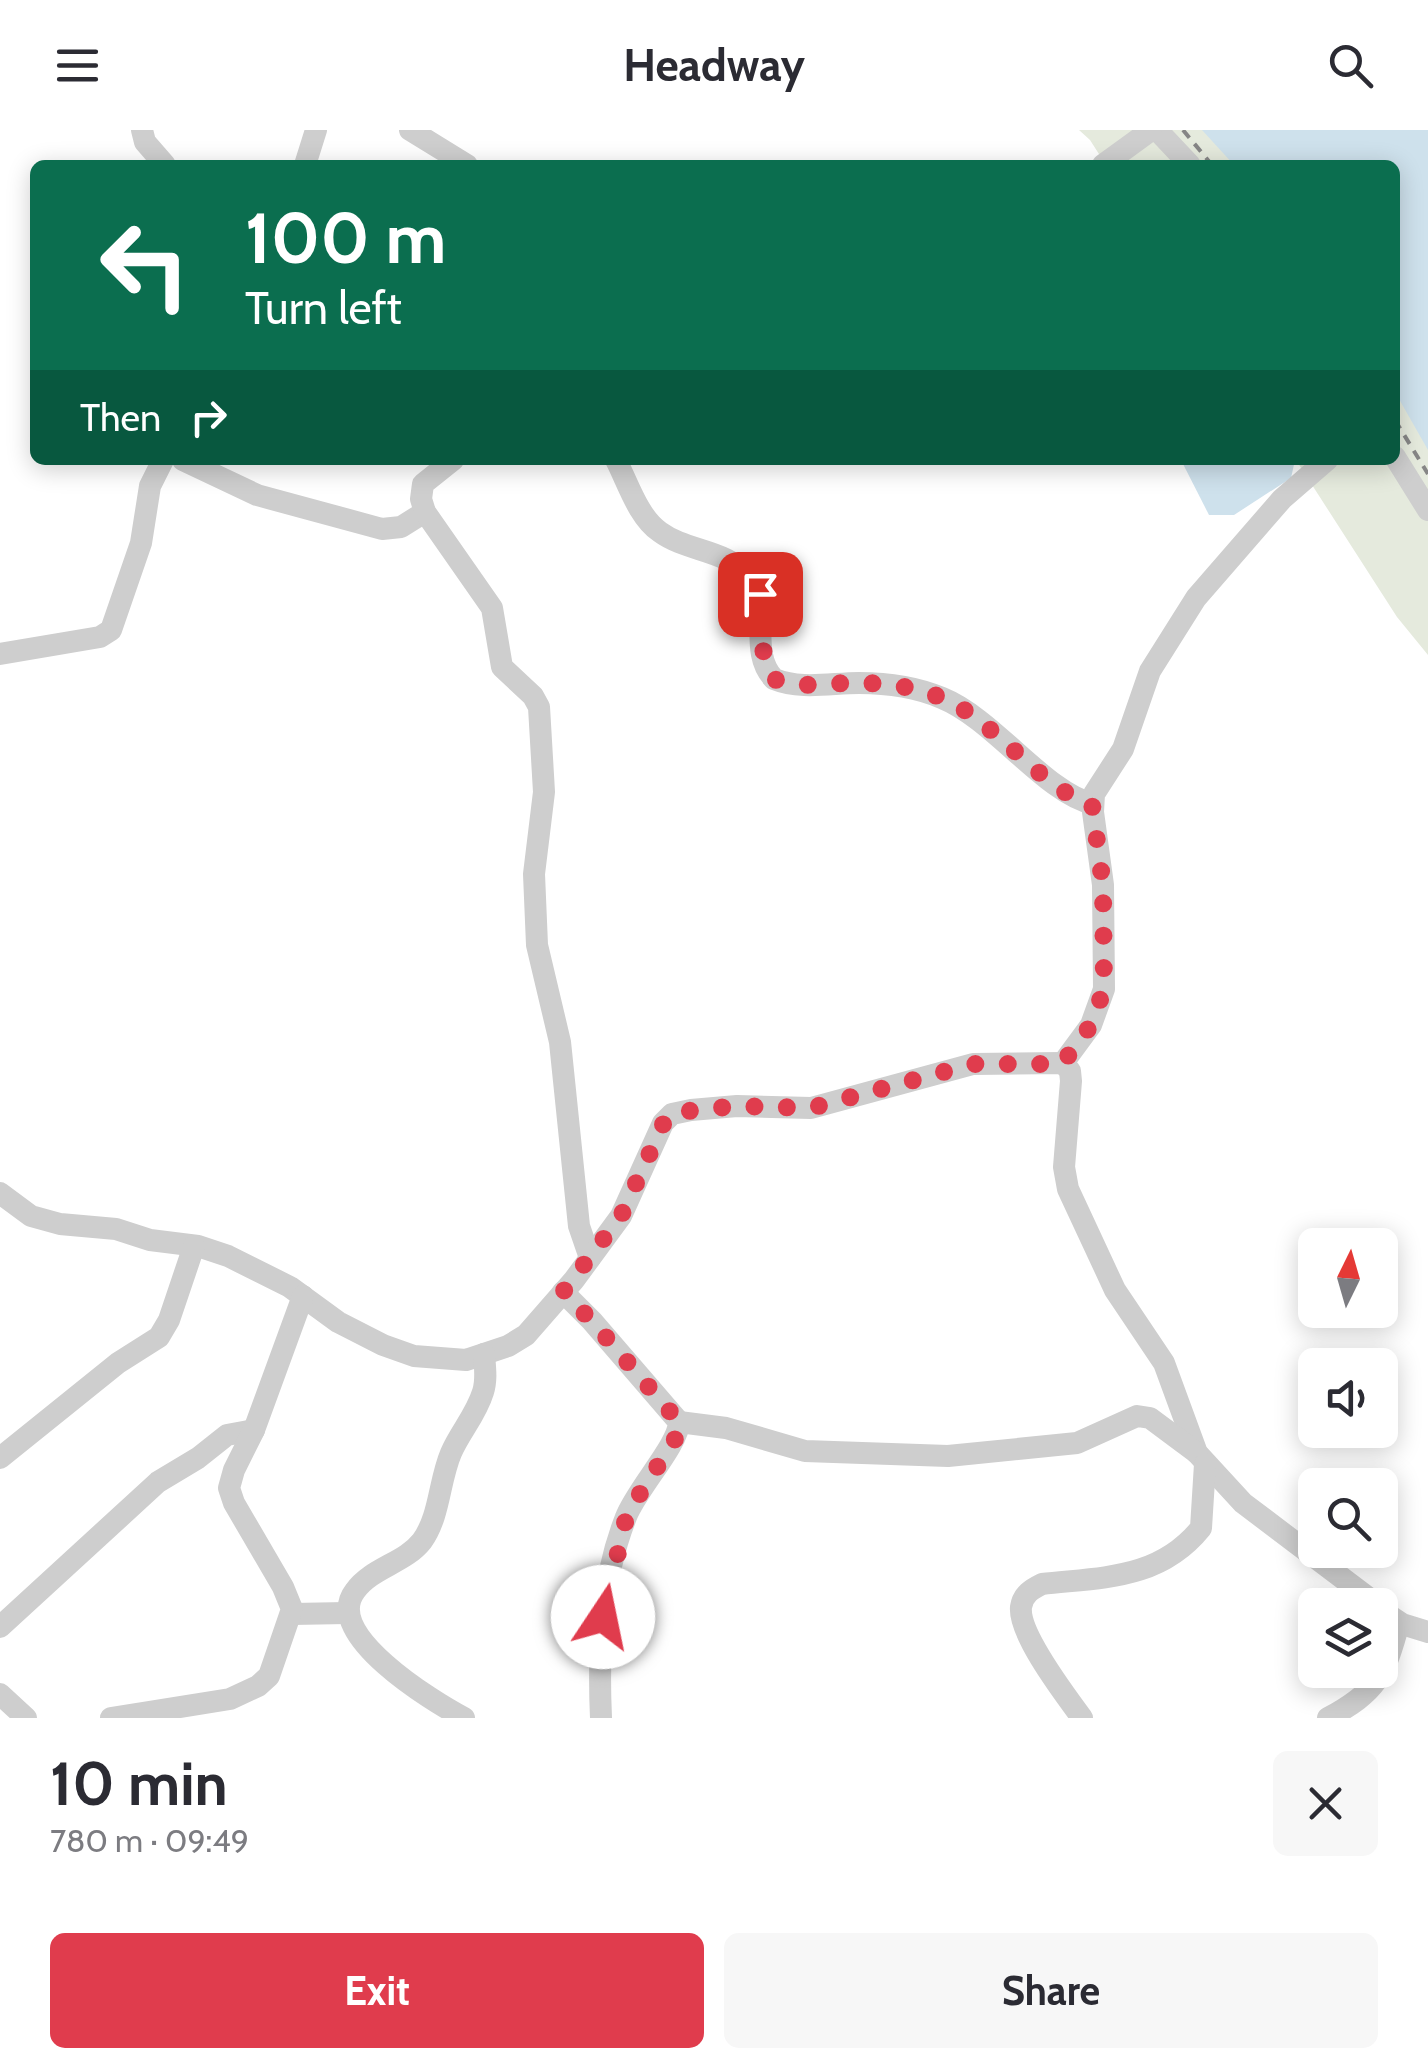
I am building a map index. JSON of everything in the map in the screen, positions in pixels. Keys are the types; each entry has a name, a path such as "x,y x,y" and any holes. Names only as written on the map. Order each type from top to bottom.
{"street":[{"path":"142,130 160,160"},
{"path":"306,160 316,130"},
{"path":"410,130 459,160"},
{"path":"1110,160 1154,130 1185,160"},
{"path":"0,654 100,637 111,630 140,543 150,486 160,465"},
{"path":"193,465 256,495 382,529 401,527 425,512"},
{"path":"447,465 424,484 421,499 425,512 492,608 502,667 540,707 544,792 534,874 537,944 560,1042 579,1226 590,1258"},
{"path":"619,465 656,530 731,561 752,580 761,602 764,660 774,679 801,684 886,684 945,699 997,733 1066,791 1092,804"},
{"path":"1062,1064 1091,1025 1104,989 1103,885 1092,804 1097,790 1123,749 1150,671 1196,598 1282,499 1321,465"},
{"path":"1400,465 1428,510"},
{"path":"0,1193 20,1210 60,1224 116,1229 150,1240 194,1246 261,1270 338,1322 414,1356 451,1361 508,1346 526,1335 621,1216 662,1123 672,1114 736,1106 811,1108 956,1067 1062,1064 1070,1071 1071,1081 1064,1168 1068,1189 1114,1290 1164,1363 1201,1459 1200,1528 1163,1561 1134,1572 1042,1584 1030,1590 1023,1600 1021,1612 1042,1660 1082,1718"},
{"path":"0,1458 118,1363 159,1337 170,1320 194,1246"},
{"path":"563,1292 679,1422 726,1428 805,1451 948,1456 1077,1444 1137,1416 1150,1418 1201,1459 1243,1503 1355,1588"},
{"path":"111,1718 230,1699 268,1678 292,1614 288,1596 230,1492 234,1470 254,1430 303,1296"},
{"path":"464,1718 420,1693 390,1668 350,1624 346,1613 363,1582 414,1549 429,1530 451,1453 484,1388 484,1354"},
{"path":"600,1718 599,1645 619,1536 634,1498 677,1436 679,1422"},
{"path":"0,1627 158,1482 198,1458 226,1435 254,1430"},
{"path":"292,1614 346,1613"},
{"path":"1328,1718 1374,1688 1386,1668 1399,1622 1428,1632"},
{"path":"0,1694 26,1718"}],"shaded area":[{"path":"1079,130 1428,130 1428,655 1397,617 1299,465 1400,465 1400,160 1103,160"}],"water":[{"path":"1202,130 1428,130 1428,450 1400,401 1400,160 1229,160"},
{"path":"1184,465 1294,465 1291,478 1234,515 1209,515"}],"railway":[{"path":"1183,130 1208,160"},
{"path":"1400,428 1428,474"}],"route":[{"path":"603,1617 627,1514 677,1436 679,1422 563,1292 621,1216 662,1123 679,1112 736,1106 811,1108 973,1064 1062,1064 1084,1038 1104,989 1103,885 1092,804 1053,782 997,733 945,699 886,684 801,684 774,679 764,660 760,594"}]}
